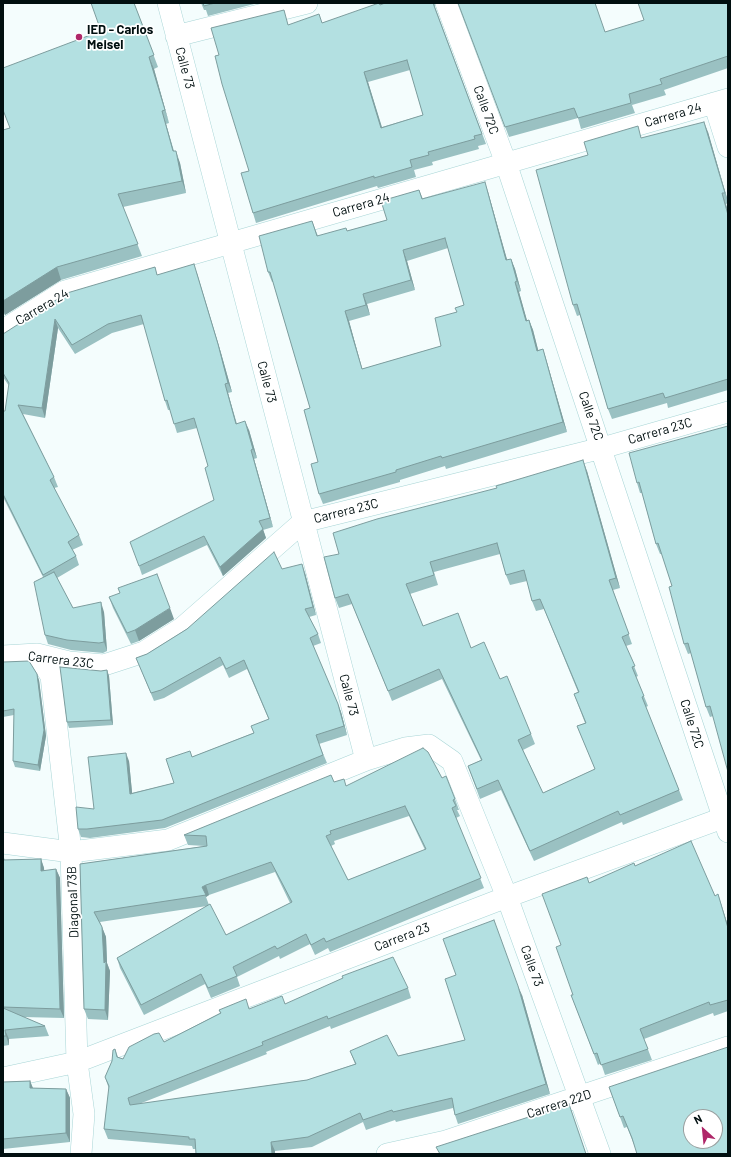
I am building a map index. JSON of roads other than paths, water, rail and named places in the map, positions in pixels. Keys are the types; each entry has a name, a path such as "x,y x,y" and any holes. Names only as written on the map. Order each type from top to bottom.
{"street":[{"name":"Calle 73","path":"168,3 366,760 405,748 429,746 452,761 507,897 581,1096 600,1154"},
{"path":"176,36 307,3"},
{"name":"Calle 72C","path":"446,3 506,163 726,822"},
{"path":"721,101 728,147"},
{"name":"Carrera 24","path":"3,330 65,291 721,101"},
{"name":"Carrera 23C","path":"3,656 37,654 68,662 104,665 144,652 182,628 303,522 602,448 728,412"},
{"name":"Diagonal 73B","path":"37,654 52,676 71,852 77,1062 84,1114 81,1154"},
{"path":"3,843 71,852 168,840 366,760"},
{"name":"Carrera 23","path":"3,1078 77,1062 507,897 726,822"},
{"name":"Carrera 22D","path":"387,1154 446,1141 728,1047"}],"place":[{"name":"IED - Carlos Meisel","path":"79,37"}]}
